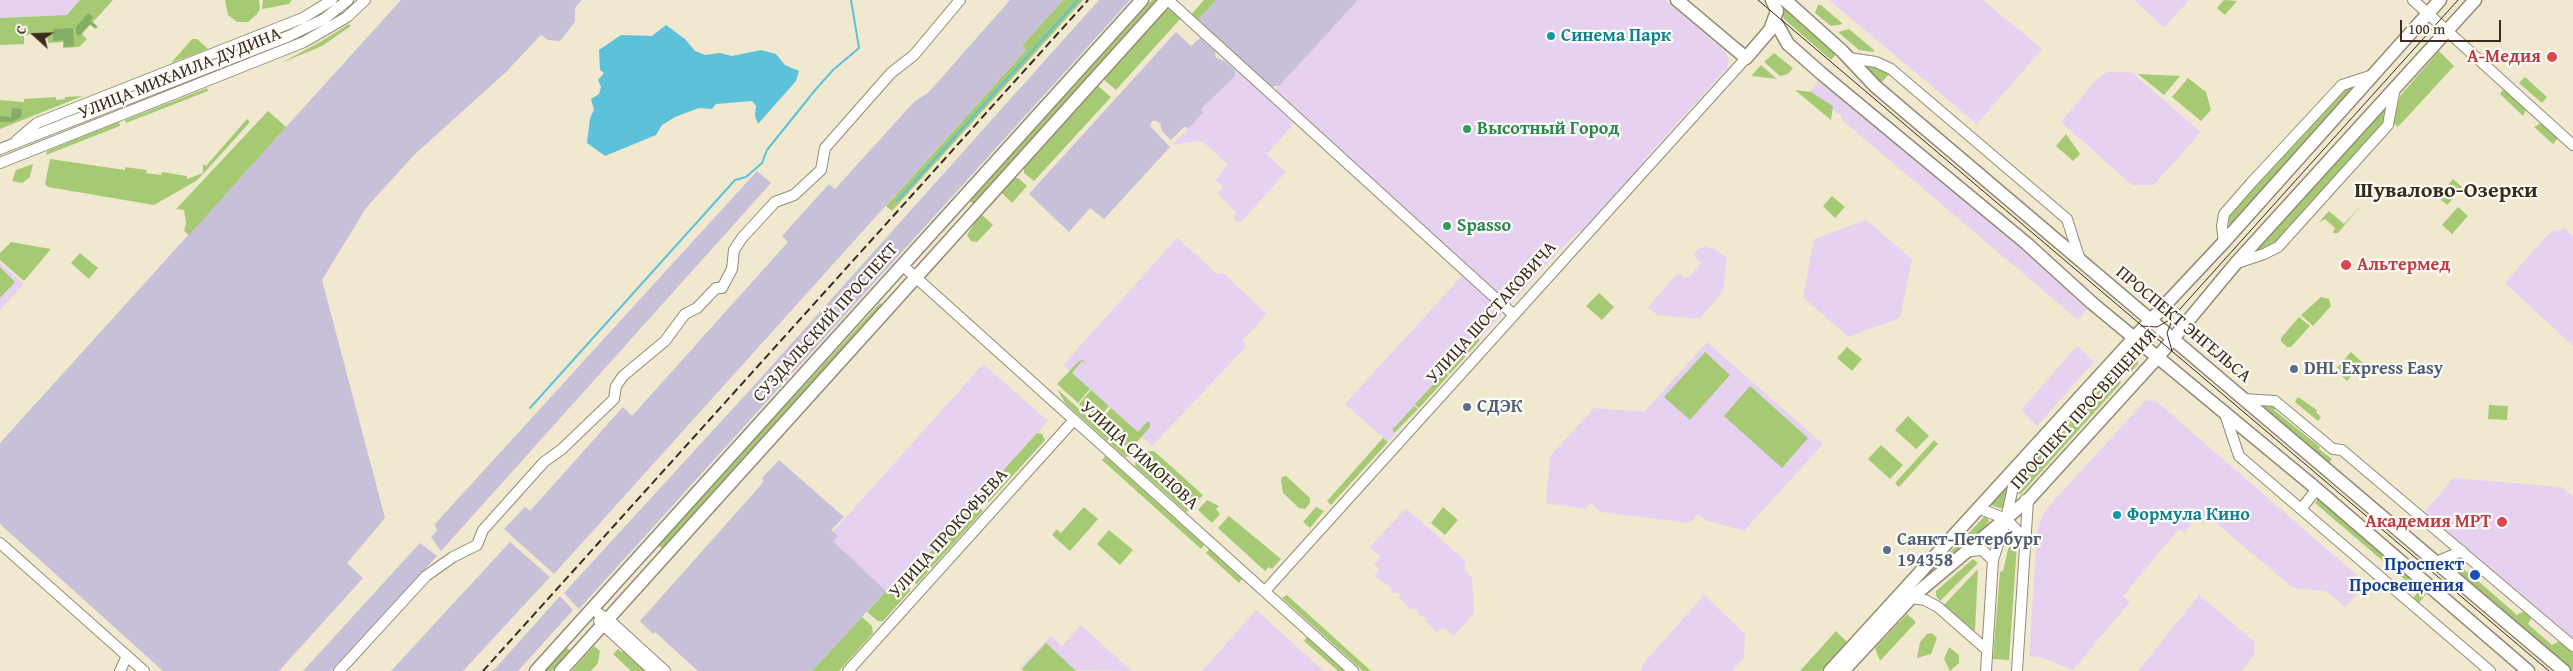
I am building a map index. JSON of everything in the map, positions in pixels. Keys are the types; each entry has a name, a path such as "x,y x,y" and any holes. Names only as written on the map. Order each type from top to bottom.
{"main road":[{"name":"СУЗДАЛЬСКИЙ ПРОСПЕКТ","path":"536,671 1142,0"},
{"name":"СУЗДАЛЬСКИЙ ПРОСПЕКТ","path":"561,671 1167,0"},
{"path":"1676,0 1746,58"},
{"path":"1772,0 1777,11 1774,19 1788,44 2026,243 2157,358 2224,410 2528,671"},
{"name":"ПРОСПЕКТ ЭНГЕЛЬСА","path":"1784,0 1849,58 1875,86 2564,671"},
{"name":"ПРОСПЕКТ ПРОСВЕЩЕНИЯ","path":"1830,671 2150,320 2224,242 2377,73 2440,0"},
{"name":"ПРОСПЕКТ ПРОСВЕЩЕНИЯ","path":"1844,671 1911,598 1970,551 2028,500 2157,358 2236,263 2475,0"},
{"name":"УЛИЦА ШОСТАКОВИЧА","path":"1746,58 1770,30 1774,19"},
{"name":"УЛИЦА ШОСТАКОВИЧА","path":"1746,58 1770,42 1788,44"}],"street":[{"path":"13,144 37,123 303,18 332,0"},
{"name":"УЛИЦА МИХАИЛА ДУДИНА","path":"0,149 297,33 324,19 348,0"},
{"name":"УЛИЦА МИХАИЛА ДУДИНА","path":"0,163 304,42 347,17 365,0"},
{"path":"339,671 426,576 477,545 483,530 544,462 562,450 614,399 616,386 623,376 665,341 685,314 697,308 716,288 722,288 731,273 734,250 742,238 775,202 794,195 820,170 825,148 891,73 914,55 960,0"},
{"path":"1167,0 1514,315"},
{"path":"2413,0 2573,145"},
{"name":"УЛИЦА ШОСТАКОВИЧА","path":"1265,591 1746,58"},
{"path":"1849,58 1876,62 1891,69 2067,219 2080,261"},
{"path":"2224,242 2222,226 2224,214 2252,182 2342,85 2377,73"},
{"path":"2236,263 2264,254 2278,247 2388,125 2395,87"},
{"name":"УЛИЦА СИМОНОВА","path":"902,265 1353,671"},
{"path":"2243,399 2275,401 2333,449 2342,450 2573,646"},
{"path":"2224,410 2239,456 2490,671"},
{"name":"УЛИЦА ПРОКОФЬЕВА","path":"848,671 1074,420"},
{"path":"1986,671 1993,560 2006,519 2019,463"},
{"path":"2301,508 2316,489"},
{"path":"2012,494 2014,498 2028,500 2016,671"},
{"path":"1978,508 2006,519 2025,538"},
{"path":"0,543 144,671"},
{"path":"1970,551 1982,550 1993,560"},
{"path":"2436,562 2462,552"},
{"path":"1911,598 1925,600 1938,607 1987,650"},
{"path":"591,609 653,671"},
{"path":"605,622 665,671"},
{"path":"120,671 127,656"}],"shaded area":[{"path":"0,0 80,0 67,15 0,18"},
{"path":"401,0 582,0 575,8 575,22 560,41 548,40 541,35 506,72 414,155 366,208 322,280 385,518 347,563 363,578 279,671 163,671 0,524 0,443"},
{"path":"1010,0 1063,0 1022,46 1026,50 554,574 504,529 525,507 530,511 623,407 632,416 788,242 782,236 829,184 835,189 914,102 929,92"},
{"path":"1099,0 1130,0 579,609 564,593 749,391"},
{"path":"1216,0 1357,1 1279,86 1269,87 1196,22"},
{"path":"1356,0 1665,0 1725,51 1729,61 1727,68 1644,160 1642,167 1583,233 1579,231 1553,257 1388,442 1345,404 1470,267 1274,91"},
{"path":"1829,0 1983,0 2042,49 1977,124"},
{"path":"2134,0 2189,0 2164,28"},
{"path":"1176,32 1191,46 1200,38 1215,51 1216,58 1225,61 1236,71 1235,76 1201,109 1203,113 1189,128 1184,127 1171,140 1162,131 1160,123 1152,121 1150,126 1170,147 1104,219 1090,208 1069,232 1029,194"},
{"path":"1238,70 1293,122 1290,124 1292,126 1267,154 1286,172 1241,222 1236,221 1234,217 1237,213 1217,193 1223,187 1215,180 1228,165 1202,141 1172,145 1202,114 1201,109 1235,76"},
{"path":"2107,72 2131,72 2201,132 2154,185 2132,185 2061,122 2096,80"},
{"path":"1818,81 1870,120 2048,269 2088,308 2078,320 1842,120 1841,115 1809,94"},
{"path":"757,171 771,183 441,551 431,537 437,531 435,524"},
{"path":"1866,220 1912,259 1900,318 1848,337 1803,297 1814,239"},
{"path":"2565,229 2573,236 2573,346 2505,283 2551,231"},
{"path":"1177,238 1219,275 1222,272 1267,314 1243,340 1246,347 1152,446 1063,365"},
{"path":"1706,245 1710,249 1713,247 1727,258 1723,291 1700,319 1657,315 1648,307 1678,273 1685,278 1689,277 1701,263 1693,255"},
{"path":"0,263 24,284 0,310"},
{"path":"1707,342 1823,444 1744,531 1705,520 1698,514 1690,523 1601,512 1591,503 1585,509 1546,503 1550,456 1594,408 1644,412"},
{"path":"2077,346 2094,362 2037,426 2021,410"},
{"path":"983,364 1048,421 903,581 899,577 886,591 833,541 833,532"},
{"path":"2155,400 2367,584 2345,607 2326,591 2293,588 2209,517 2203,523 2196,518 2184,533 2179,529 2123,596 2130,602 2073,670 2043,658 2029,656 2037,533 2041,519 2048,507 2145,401"},
{"path":"779,460 844,517 831,530 838,536 833,541 886,591 812,671 698,671 640,621 760,486 764,480 762,478"},
{"path":"2453,478 2562,487 2573,497 2573,639 2424,513"},
{"path":"1406,508 1465,561 1465,570 1472,577 1474,613 1454,636 1443,627 1437,632 1425,621 1427,619 1417,614 1418,612 1414,608 1412,610 1399,598 1401,596 1396,592 1394,594 1391,590 1392,588 1374,576 1379,570 1374,565 1381,557 1370,547"},
{"path":"510,542 550,577 463,671 391,671"},
{"path":"420,543 437,556 331,671 303,671"},
{"path":"1704,595 1745,634 1744,658 1732,671 1641,671 1643,664"},
{"path":"2199,595 2255,642 2254,655 2241,671 2138,671"},
{"path":"560,596 573,610 518,671 493,671"},
{"path":"1256,610 1304,653 1324,671 1202,671"},
{"path":"1081,625 1132,671 1019,669 1051,636 1062,646"}],"green space":[{"path":"80,0 113,0 93,22 98,27 96,29 90,25 82,34 87,39 79,47 63,48 63,42 48,43 47,33 24,35 24,44 0,45 0,18 67,15"},
{"path":"225,0 259,0 260,9 248,22 237,22 228,15"},
{"path":"263,0 292,0 289,4 262,9"},
{"path":"1063,0 1083,0 892,211 886,206 1026,50 1022,46"},
{"path":"1152,0 1158,0 973,204 970,201"},
{"path":"1204,0 1216,0 1196,22 1190,16"},
{"path":"2224,0 2237,1 2225,15 2217,8"},
{"path":"1779,2 1837,53 1831,60 1784,19"},
{"path":"1818,5 1821,5 1843,24 1831,26 1815,13"},
{"path":"1170,9 1181,18 1116,90 1103,79 1166,10"},
{"path":"88,13 93,17 90,21 97,26 95,28 90,24 79,36 76,33 76,27"},
{"path":"349,24 351,26 322,46 281,63 320,42"},
{"path":"73,28 74,46 64,47 64,40 53,41 53,29"},
{"path":"1849,29 1874,52 1859,50 1838,32"},
{"path":"192,39 197,39 208,49 171,63"},
{"path":"2439,51 2454,66 2398,127 2393,123 2400,96"},
{"path":"1774,53 1793,68 1788,74 1780,76 1764,62"},
{"path":"1866,63 1891,72 1880,84 1864,65"},
{"path":"1761,65 1777,79 1751,76"},
{"path":"2138,74 2180,76 2164,95"},
{"path":"2525,77 2547,97 2542,103 2519,83"},
{"path":"2188,78 2206,92 2211,110 2201,121 2172,97"},
{"path":"2360,81 2229,228 2228,213 2344,87"},
{"path":"1098,86 1111,97 1034,181 1024,173 1024,168"},
{"path":"207,88 208,91 126,123 125,120"},
{"path":"2504,89 2526,110 2523,116 2500,94"},
{"path":"1795,90 1811,92 1833,106 1831,120"},
{"path":"83,96 0,129 0,100 24,102 24,99 56,97 56,100 65,99 65,97"},
{"path":"2387,104 2386,124 2276,245 2253,253"},
{"path":"12,108 22,109 21,117 12,122 0,122 0,116 11,117"},
{"path":"268,111 286,127 189,235 184,231 186,223 184,210 176,209"},
{"path":"247,119 250,122 196,181 154,205 48,187 45,184 50,159 125,170 125,167 147,170 146,173 161,175 162,172 187,176 187,179 203,173 203,164 206,166"},
{"path":"119,122 120,126 46,155 47,151"},
{"path":"2541,123 2558,138 2553,144 2534,127"},
{"path":"2066,134 2080,154 2073,161 2056,146"},
{"path":"33,164 30,177 22,183 12,181 16,170"},
{"path":"1014,178 1018,178 1027,186 1012,203 1001,192"},
{"path":"2453,179 2463,188 2447,205 2438,197"},
{"path":"1832,196 1845,207 1835,218 1823,206"},
{"path":"996,197 997,199 982,215 993,225 977,242 971,241 967,235 980,215"},
{"path":"2362,204 2338,233 2333,233 2335,228 2325,219 2319,222 2329,211 2344,224"},
{"path":"2458,207 2468,216 2452,234 2442,225"},
{"path":"11,242 51,249 24,281 0,260 0,253"},
{"path":"80,253 98,268 89,279 71,263"},
{"path":"0,267 15,282 0,298"},
{"path":"1599,293 1614,307 1602,320 1586,306"},
{"path":"2321,297 2329,299 2331,306 2313,326 2301,315"},
{"path":"880,303 883,306 663,549 657,545"},
{"path":"2299,317 2310,326 2291,347 2287,347 2281,341 2281,338"},
{"path":"1476,337 1480,340 1450,374 1446,370"},
{"path":"1847,347 1862,359 1852,371 1837,358"},
{"path":"1705,352 1730,375 1690,420 1664,397"},
{"path":"2351,352 2363,363 2347,381 2335,370"},
{"path":"2127,354 2132,354 2138,360 2138,364 2131,372 2120,363"},
{"path":"1083,360 1086,365 1082,361 1072,373 1090,389 1078,403 1057,384 1079,361"},
{"path":"1445,372 1449,375 1419,408 1415,404"},
{"path":"2114,374 2119,376 2121,383 2021,494 2017,494 2016,492 2024,471"},
{"path":"1750,386 1808,438 1782,468 1724,416"},
{"path":"1057,389 1131,456 1125,457 1065,403"},
{"path":"1091,390 1109,406 1097,420 1079,404"},
{"path":"2298,397 2317,410 2316,412 2321,417 2318,421 2295,402"},
{"path":"2264,405 2276,407 2274,410 2320,447 2319,449 2332,459 2327,465 2262,409"},
{"path":"2489,405 2508,406 2507,420 2488,419"},
{"path":"1414,406 1418,409 1394,433 1392,427 1394,428"},
{"path":"1111,408 1138,432 1148,421 1150,423 1150,427 1130,450 1099,422"},
{"path":"1908,416 1929,436 1916,449 1895,430"},
{"path":"1037,433 1042,434 1045,440 989,502 986,501 981,495"},
{"path":"1383,438 1388,442 1331,505 1327,501"},
{"path":"1934,440 1938,444 1899,487 1895,483"},
{"path":"1881,445 1903,465 1890,479 1868,459"},
{"path":"1154,451 1203,495 1193,506 1139,457 1143,452"},
{"path":"1105,456 1204,545 1201,549 1102,460"},
{"path":"1136,461 1190,509 1186,512 1135,466"},
{"path":"1286,476 1310,498 1310,503 1305,509 1299,508 1283,493 1281,481 1282,477"},
{"path":"2010,483 2003,509 1993,506 1991,504"},
{"path":"2318,499 2428,592 2418,604 2413,599 2418,591 2315,503"},
{"path":"1207,500 1219,506 1216,509 1220,514 1212,523 1198,510"},
{"path":"976,502 983,511 917,584 907,577"},
{"path":"1084,507 1098,519 1070,551 1052,535 1057,529 1061,533"},
{"path":"1316,507 1324,511 1310,528 1303,522"},
{"path":"1443,507 1458,520 1445,535 1431,523"},
{"path":"1229,516 1281,559 1272,569 1269,567 1265,571 1218,528"},
{"path":"1985,516 1989,520 1986,528 1921,582"},
{"path":"1109,530 1133,550 1120,565 1097,544"},
{"path":"2017,544 2009,660 1993,659 2000,572 2003,571 2009,545"},
{"path":"1209,549 1242,579 1239,583 1206,553"},
{"path":"1973,559 1978,563 1940,601 1936,596 1936,591"},
{"path":"2463,559 2461,567 2472,576 2478,572 2480,575 2477,580 2517,615 2524,611 2531,618 2528,624 2552,645 2559,641 2573,653 2573,671 2570,671 2453,572"},
{"path":"1978,569 1975,630 1972,631 1942,607"},
{"path":"899,577 910,587 910,591 883,621 878,621 867,612"},
{"path":"1287,595 1371,671 1363,671 1282,598"},
{"path":"1907,614 1916,622 1880,661 1875,648"},
{"path":"862,617 872,626 873,633 839,671 812,671"},
{"path":"1836,631 1847,642 1821,671 1800,671"},
{"path":"1932,633 1937,638 1931,654 1917,658 1920,642 1927,634"},
{"path":"1307,637 1344,671 1338,671 1304,641"},
{"path":"1046,643 1076,671 1024,671 1022,669"},
{"path":"594,646 600,651 598,663 591,671 572,671"},
{"path":"566,647 570,651 552,671 544,671"},
{"path":"1949,647 1959,655 1959,663 1950,671 1944,659"},
{"path":"618,649 622,652 625,649 649,671 631,671 613,654"}],"water":[{"path":"666,25 685,39 695,51 705,55 720,53 732,56 761,50 776,54 785,65 799,71 796,81 758,124 755,116 756,106 752,101 716,104 712,109 699,108 675,117 662,125 656,135 605,156 587,143 590,118 594,110 591,99 599,94 601,87 598,80 604,73 600,70 599,50 621,35 652,36"}],"waterway":[{"path":"530,408 735,180 746,177 762,163 767,150 816,89 833,70 859,48 851,0"},
{"path":"897,201 1078,0"}],"tram line":[{"path":"1758,0 2549,671"},
{"path":"2141,326 2157,327 2171,319 2458,0"},
{"path":"2172,351 2167,333 2173,318"}],"railway":[{"path":"483,671 1088,0"}],"place":[{"name":"Синема Парк","path":"1551,36"},
{"name":"А-Медия","path":"2552,57"},
{"name":"Высотный Город","path":"1467,129"},
{"name":"Spasso","path":"1447,226"},
{"name":"Альтермед","path":"2346,265"},
{"name":"DHL Express Easy","path":"2294,369"},
{"name":"СДЭК","path":"1467,407"},
{"name":"Формула Кино","path":"2117,515"},
{"name":"Академия МРТ","path":"2502,522"},
{"name":"Санкт-Петербург 194358","path":"1887,550"},
{"name":"Проспект Просвещения","path":"2475,575"}],"district":[{"name":"Шувалово-Озерки","path":"2446,191"}]}
